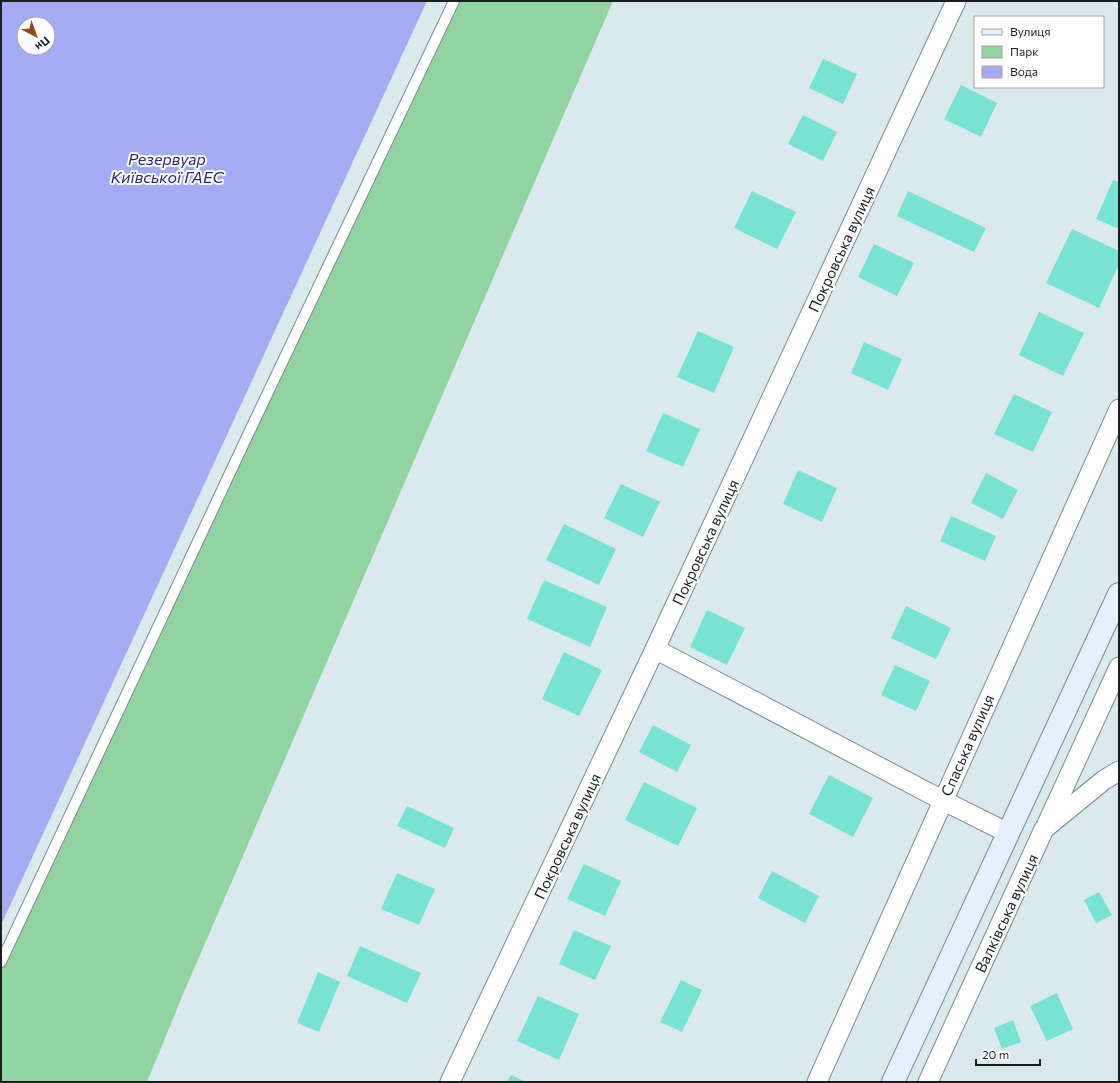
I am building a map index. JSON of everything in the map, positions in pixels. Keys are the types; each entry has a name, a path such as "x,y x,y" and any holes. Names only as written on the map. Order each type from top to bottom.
{"street":[{"name":"Покровська вулиця","path":"450,1082 656,649 956,1"},
{"name":"Спаська вулиця","path":"817,1082 942,800 1119,409"},
{"path":"893,1082 1119,594"},
{"path":"656,649 942,800 1008,833"},
{"path":"1044,829 1119,667"},
{"name":"Валківська вулиця","path":"928,1082 1044,829 1104,780 1119,771"}],"lane":[{"path":"1,962 237,458 454,1"}],"green space":[{"path":"454,1 613,1 184,992 147,1082 1,1082 1,962"}],"water":[{"name":"Резервуар Київської ГАЕС","path":"1,1 427,1 1,925"}],"building":[{"path":"823,59 857,74 843,104 809,88"},
{"path":"961,85 997,103 981,137 944,119"},
{"path":"803,115 837,132 823,161 788,144"},
{"path":"1113,180 1119,182 1119,229 1096,219"},
{"path":"752,191 796,212 777,249 734,228"},
{"path":"908,191 986,228 974,252 897,216"},
{"path":"1072,229 1119,251 1119,264 1099,308 1046,283"},
{"path":"874,244 914,263 897,296 858,277"},
{"path":"1039,312 1084,333 1063,376 1019,355"},
{"path":"698,331 734,347 714,393 677,377"},
{"path":"864,342 902,359 888,390 851,373"},
{"path":"1014,394 1052,412 1033,452 994,434"},
{"path":"663,413 700,429 683,467 646,451"},
{"path":"798,470 837,488 822,522 783,504"},
{"path":"986,473 1018,490 1003,519 971,503"},
{"path":"621,484 660,502 643,537 604,518"},
{"path":"951,516 996,536 985,561 940,541"},
{"path":"564,524 616,549 599,585 546,560"},
{"path":"544,580 607,607 590,647 527,619"},
{"path":"906,606 951,628 936,659 891,638"},
{"path":"707,610 745,628 727,665 690,647"},
{"path":"564,652 602,670 579,716 542,699"},
{"path":"895,665 930,681 916,711 881,695"},
{"path":"653,725 691,745 677,772 639,752"},
{"path":"829,775 873,798 853,837 809,814"},
{"path":"644,782 697,808 678,846 625,820"},
{"path":"407,806 454,828 445,848 397,826"},
{"path":"584,864 621,881 605,916 567,899"},
{"path":"772,871 819,896 805,923 758,898"},
{"path":"397,873 435,889 419,925 381,909"},
{"path":"1099,892 1112,915 1096,923 1084,900"},
{"path":"574,930 611,946 595,980 559,964"},
{"path":"360,946 421,973 407,1003 347,976"},
{"path":"318,972 340,982 319,1032 297,1023"},
{"path":"681,980 702,990 682,1032 660,1022"},
{"path":"1057,993 1073,1029 1047,1041 1030,1006"},
{"path":"538,996 579,1014 559,1060 517,1041"},
{"path":"1013,1020 1021,1042 1002,1049 994,1028"},
{"path":"511,1075 526,1082 507,1082"}]}
